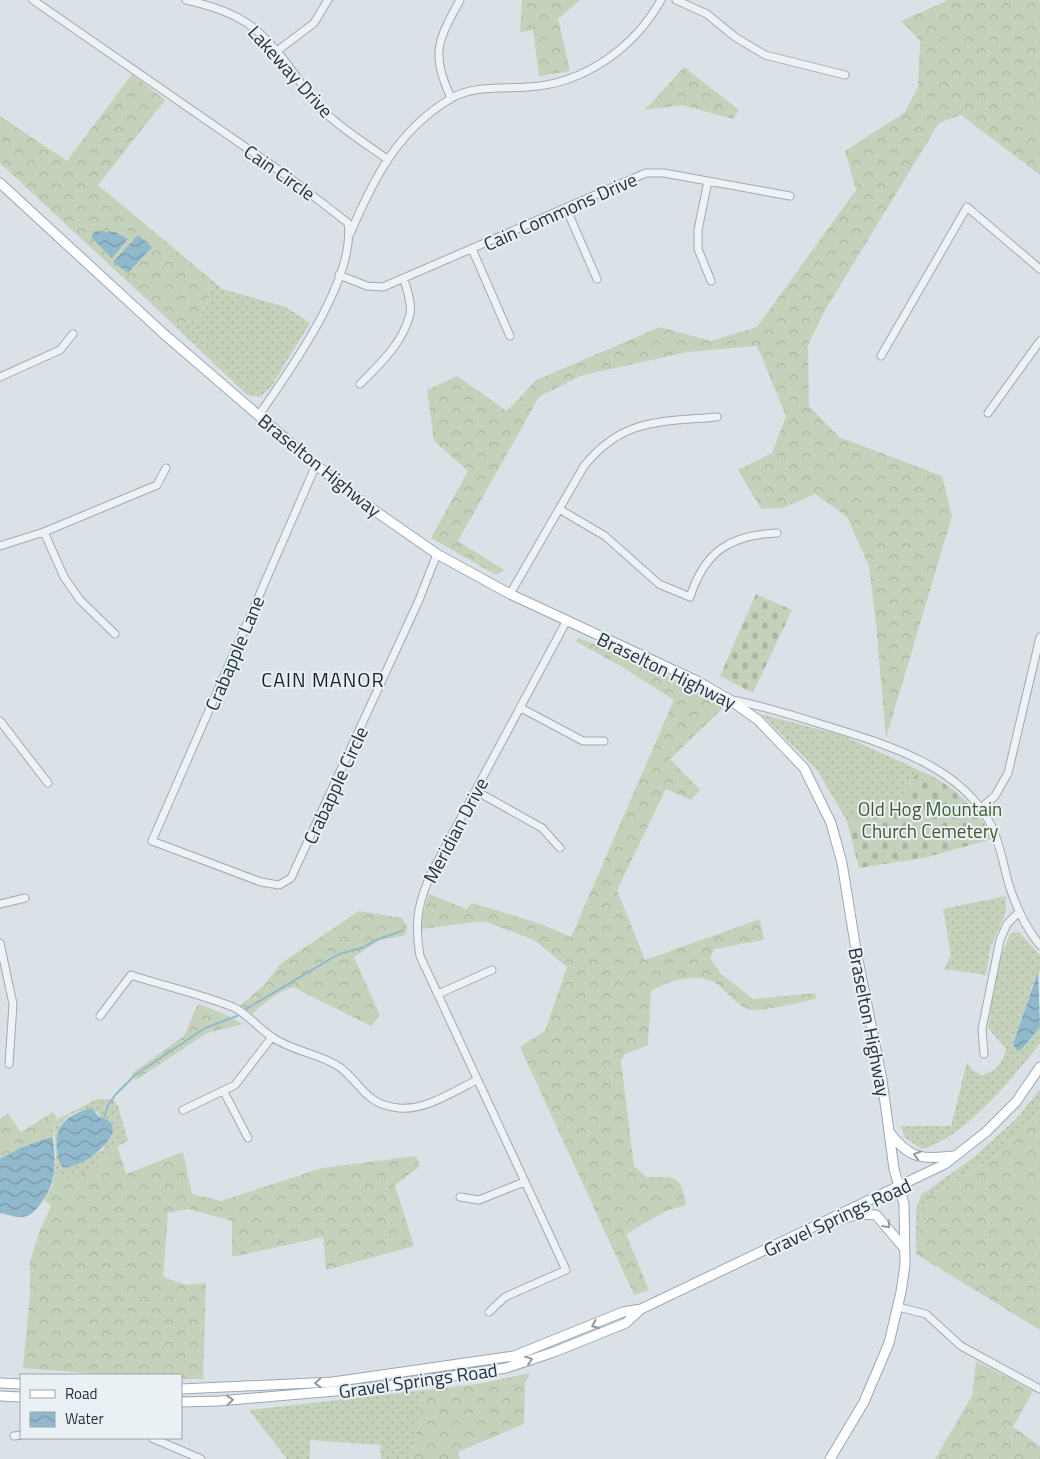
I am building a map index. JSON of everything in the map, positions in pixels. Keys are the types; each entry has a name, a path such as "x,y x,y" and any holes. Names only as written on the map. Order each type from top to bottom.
{"main road":[{"name":"Braselton Highway","path":"0,184 164,334 316,465 371,508 437,554 510,594 566,622 697,681 730,700 758,720 804,768 831,823 842,863 856,950 882,1080 894,1169 904,1204 905,1265 898,1307 889,1343 864,1402 830,1459"},
{"name":"Gravel Springs Road","path":"182,1389 333,1382 514,1356 623,1312 641,1309 945,1164 986,1132 1016,1102 1040,1066"},
{"path":"889,1132 901,1148 914,1156 930,1158 955,1156"},
{"path":"826,1222 861,1214 876,1215 905,1249"},
{"name":"Gravel Springs Road","path":"182,1402 219,1401 381,1387 506,1368 554,1352 626,1323 641,1309"},
{"path":"0,1383 20,1384"},
{"path":"0,1396 20,1397"}],"street":[{"name":"Cain Circle","path":"33,0 342,216 348,223 350,234"},
{"name":"Lakeway Drive","path":"186,0 208,5 250,23 277,51 308,95 322,109 387,159"},
{"path":"277,51 314,23 328,0"},
{"path":"451,98 440,74 438,53 444,29 460,0"},
{"path":"259,415 289,371 333,293 347,252 350,234 372,184 387,159 405,137 451,98 474,90 549,85 575,77 594,68 634,38 649,22 661,0"},
{"path":"676,0 707,14 735,37 765,54 845,75"},
{"name":"Cain Commons Drive","path":"339,275 368,286 383,287 646,173 664,173 790,196"},
{"path":"708,181 698,230 698,249 711,281"},
{"path":"881,356 967,207 1040,269"},
{"path":"566,208 597,279"},
{"path":"472,250 510,336"},
{"path":"360,384 390,355 410,314 410,299 404,279"},
{"path":"0,377 60,350 73,334"},
{"path":"988,413 1040,341"},
{"path":"510,594 584,466 598,449 616,435 637,426 717,417"},
{"name":"Crabapple Lane","path":"152,841 316,465"},
{"path":"0,546 44,532 157,484 166,468"},
{"path":"559,509 606,536 659,584 690,597 701,570 723,546 736,539 755,534 777,533"},
{"path":"44,532 64,577 80,600 115,634"},
{"name":"Crabapple Circle","path":"152,841 261,882 279,886 290,878 415,609 437,554"},
{"name":"Meridian Drive","path":"489,1312 505,1297 566,1270 420,956 416,933 418,911 422,894 566,622"},
{"path":"981,808 995,796 1008,773 1040,637"},
{"path":"730,700 764,706 892,746 932,767 963,791 981,808 996,835 1019,912 1040,945"},
{"path":"521,708 583,741 604,741"},
{"path":"0,721 48,783"},
{"path":"476,791 542,828 560,848"},
{"path":"0,904 25,898"},
{"path":"984,1054 982,1029 1000,940 1007,924 1019,912"},
{"path":"0,943 14,1004 9,1064"},
{"path":"438,994 492,970"},
{"path":"100,1016 131,975 234,1008 272,1037 294,1048 322,1057 342,1069 362,1092 383,1105 400,1108 417,1106 477,1080"},
{"path":"183,1110 224,1092 244,1076 272,1037"},
{"path":"224,1092 248,1138"},
{"path":"460,1197 478,1200 524,1182"},
{"path":"898,1307 926,1314 961,1346 1040,1388"},
{"path":"154,1439 201,1459"}],"green space":[{"path":"522,0 580,0 558,19 570,71 539,76 533,30 520,32"},
{"path":"948,0 1040,0 1040,175 961,115 939,123 824,312 808,345 809,406 839,437 942,476 952,516 886,738 869,566 847,517 815,494 783,508 761,509 738,470 772,453 786,416 757,346 687,352 580,376 539,397 458,541 504,570 496,575 431,538 468,471 434,441 427,390 457,376 507,411 536,380 660,327 711,341 757,327 856,190 845,151 905,112 918,87 920,41 901,21"},
{"path":"684,67 739,110 733,119 682,105 645,110"},
{"path":"132,74 165,100 98,185 207,276 210,296 198,320 173,324 0,163 0,116 67,161"},
{"path":"207,276 222,289 286,307 310,323 271,387 260,397 247,395 173,324 198,320 210,296"},
{"path":"756,594 792,610 753,693 720,676"},
{"path":"579,638 654,669 725,706 670,759 700,790 691,800 666,789 617,890 645,960 760,919 764,940 714,949 710,958 721,974 753,999 815,993 816,999 770,1009 747,1009 717,984 701,978 675,981 651,991 648,1045 625,1054 621,1061 634,1166 646,1177 675,1179 679,1183 686,1205 666,1211 626,1234 649,1290 634,1295 520,1047 545,1031 567,967 534,940 484,921 421,929 423,913 429,894 466,909 472,903 541,924 571,937 674,700 624,668 575,641"},
{"path":"761,714 844,736 919,770 896,804 847,821 817,770"},
{"name":"Old Hog Mountain Church Cemetery","path":"919,770 942,782 962,798 979,817 992,839 924,858 859,868 847,821 896,804"},
{"path":"1006,896 1006,912 990,949 986,975 944,969 951,955 943,909"},
{"path":"359,911 402,918 407,926 406,935 380,940 354,957 380,1015 371,1026 293,987 276,995 252,1014 240,1006 265,984 280,964"},
{"path":"1019,932 1040,955 1040,971 1034,980 1013,1044 1022,1049 1040,1027 1040,1043 987,1105 954,1133 938,1143 922,1149 905,1138 901,1126 951,1126 967,1062 972,1070 981,1075 995,1069 1003,1059 1006,1049 988,1028 1002,954 1011,933"},
{"path":"198,1004 222,1013 243,1024 207,1033 136,1080 131,1074 184,1036"},
{"path":"1040,1089 1040,1111 1003,1152 929,1196 922,1209 916,1254 916,1211 921,1195 973,1158 1018,1117"},
{"path":"97,1099 113,1099 118,1106 128,1141 119,1146 99,1164 67,1182 54,1174 56,1156 54,1121","holes":["78,1111 97,1112 101,1118 104,1149 73,1166 60,1125 69,1115"]},
{"path":"1040,1111 1040,1330 916,1254 922,1208 929,1196 1003,1152"},
{"path":"53,1112 57,1118 54,1121 53,1139 51,1137 20,1148 0,1159 0,1119 8,1113 21,1132"},
{"path":"117,1145 126,1174 183,1152 192,1194 221,1201 322,1168 416,1156 420,1166 395,1185 414,1246 326,1270 323,1237 232,1257 232,1221 189,1209 168,1213 163,1277 187,1285 206,1283 203,1379 182,1379 182,1374 98,1374 23,1368 30,1294 30,1261 40,1230 51,1206 44,1200 52,1186 54,1174 67,1182 88,1171"},
{"path":"976,1361 1033,1391 1013,1427 1040,1446 1040,1459 935,1459 972,1396"},
{"path":"530,1373 525,1384 524,1424 458,1452 460,1459 411,1459 425,1390 478,1384"},
{"path":"425,1390 411,1459 381,1459 380,1445 310,1440 310,1459 287,1459 249,1410"}],"water":[{"path":"95,231 115,232 128,239 112,258 91,237"},
{"path":"138,235 152,247 128,273 113,262"},
{"path":"1038,971 1040,1027 1022,1049 1017,1051 1013,1044"},
{"path":"92,1108 99,1117 110,1122 113,1129 110,1138 93,1156 71,1167 62,1167 57,1148 57,1139 61,1126 71,1116"},
{"path":"51,1137 53,1139 54,1173 46,1196 36,1210 26,1216 17,1217 0,1213 0,1159 20,1148"}],"waterway":[{"path":"246,1009 339,954 362,948 376,940 402,931"},
{"path":"104,1118 108,1105 135,1075 205,1028 237,1016"}],"district":[{"name":"CAIN MANOR","path":"323,679"}]}
